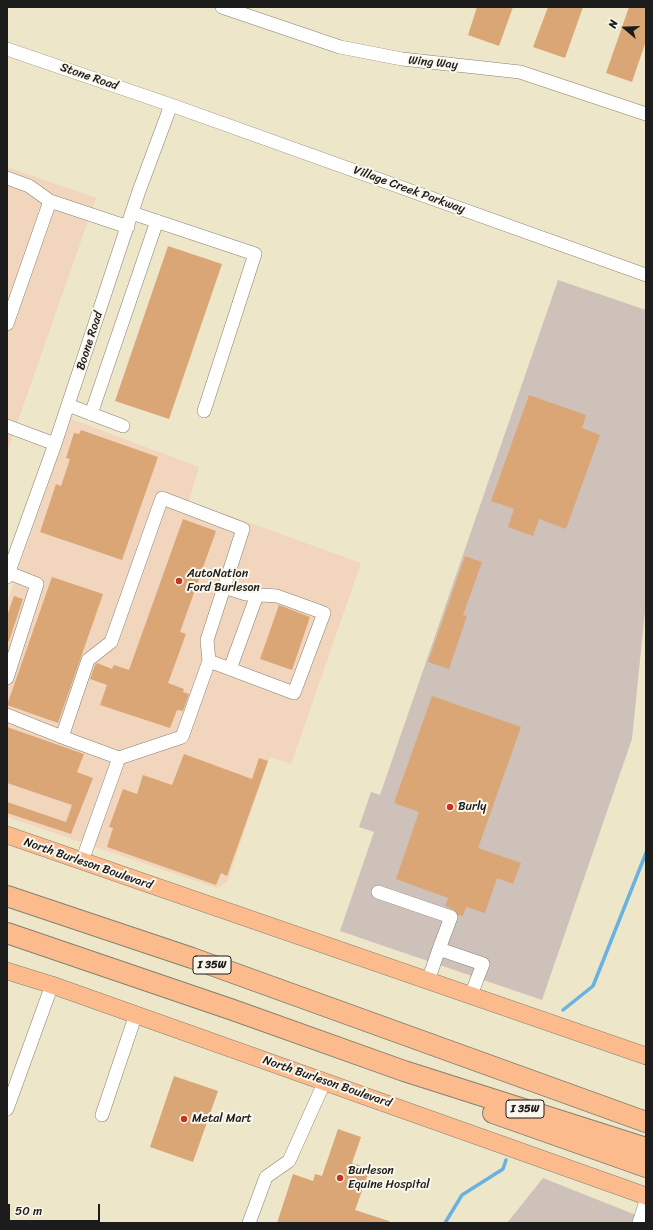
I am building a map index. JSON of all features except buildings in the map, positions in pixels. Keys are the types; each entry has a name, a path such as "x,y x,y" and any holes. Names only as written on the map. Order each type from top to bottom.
{"highway":[{"name":"I 35W","path":"7,896 192,958 646,1122"},
{"name":"I 35W","path":"7,934 233,1010 404,1071 646,1148"},
{"path":"415,1038 501,1057 646,1107"},
{"path":"404,1071 416,1085 646,1167"}],"main road":[{"name":"North Burleson Boulevard","path":"7,835 646,1056"},
{"name":"North Burleson Boulevard","path":"7,971 136,1014 646,1196"}],"street":[{"name":"Wing Way","path":"222,7 340,47 402,59 520,72 646,114"},
{"name":"Stone Road","path":"7,49 171,105"},
{"name":"Boone Road","path":"8,575 55,444 132,213 171,105"},
{"name":"Village Creek Parkway","path":"171,105 646,274"},
{"path":"7,178 29,186 50,201 128,227"},
{"path":"7,324 50,201"},
{"path":"132,213 255,254 204,411"},
{"path":"91,414 157,221"},
{"path":"68,405 123,426"},
{"path":"7,426 55,444"},
{"path":"7,716 62,737 119,758 182,737 209,662 207,640 244,529 162,498 111,642 88,660 62,737"},
{"path":"7,678 38,584 8,575"},
{"path":"209,662 294,693 324,613 277,596 246,594 224,587"},
{"path":"230,669 257,595"},
{"path":"82,861 119,758"},
{"path":"378,892 451,917 428,981"},
{"path":"440,949 482,964 471,996"},
{"path":"8,1104 52,985"},
{"path":"102,1115 136,1014"},
{"path":"249,1223 266,1177 289,1161 324,1081"},
{"path":"639,1223 646,1201"}],"shaded area":[{"path":"7,167 96,198 7,452"},
{"path":"558,280 646,310 646,601 632,739 542,1000 340,931 374,832 359,827 371,792 380,795"},
{"path":"71,419 199,467 189,501 361,563 291,764 270,757 227,882 217,888 7,817 7,602"},
{"path":"543,1178 646,1219 646,1223 507,1223"}],"waterway":[{"path":"563,1010 593,986 646,853"},
{"path":"445,1223 462,1195 503,1169 506,1160"}],"place":[{"name":"AutoNation Ford Burleson","path":"179,581"},
{"name":"Burly","path":"450,807"},
{"name":"Metal Mart","path":"184,1119"},
{"name":"Burleson Equine Hospital","path":"340,1178"}]}
